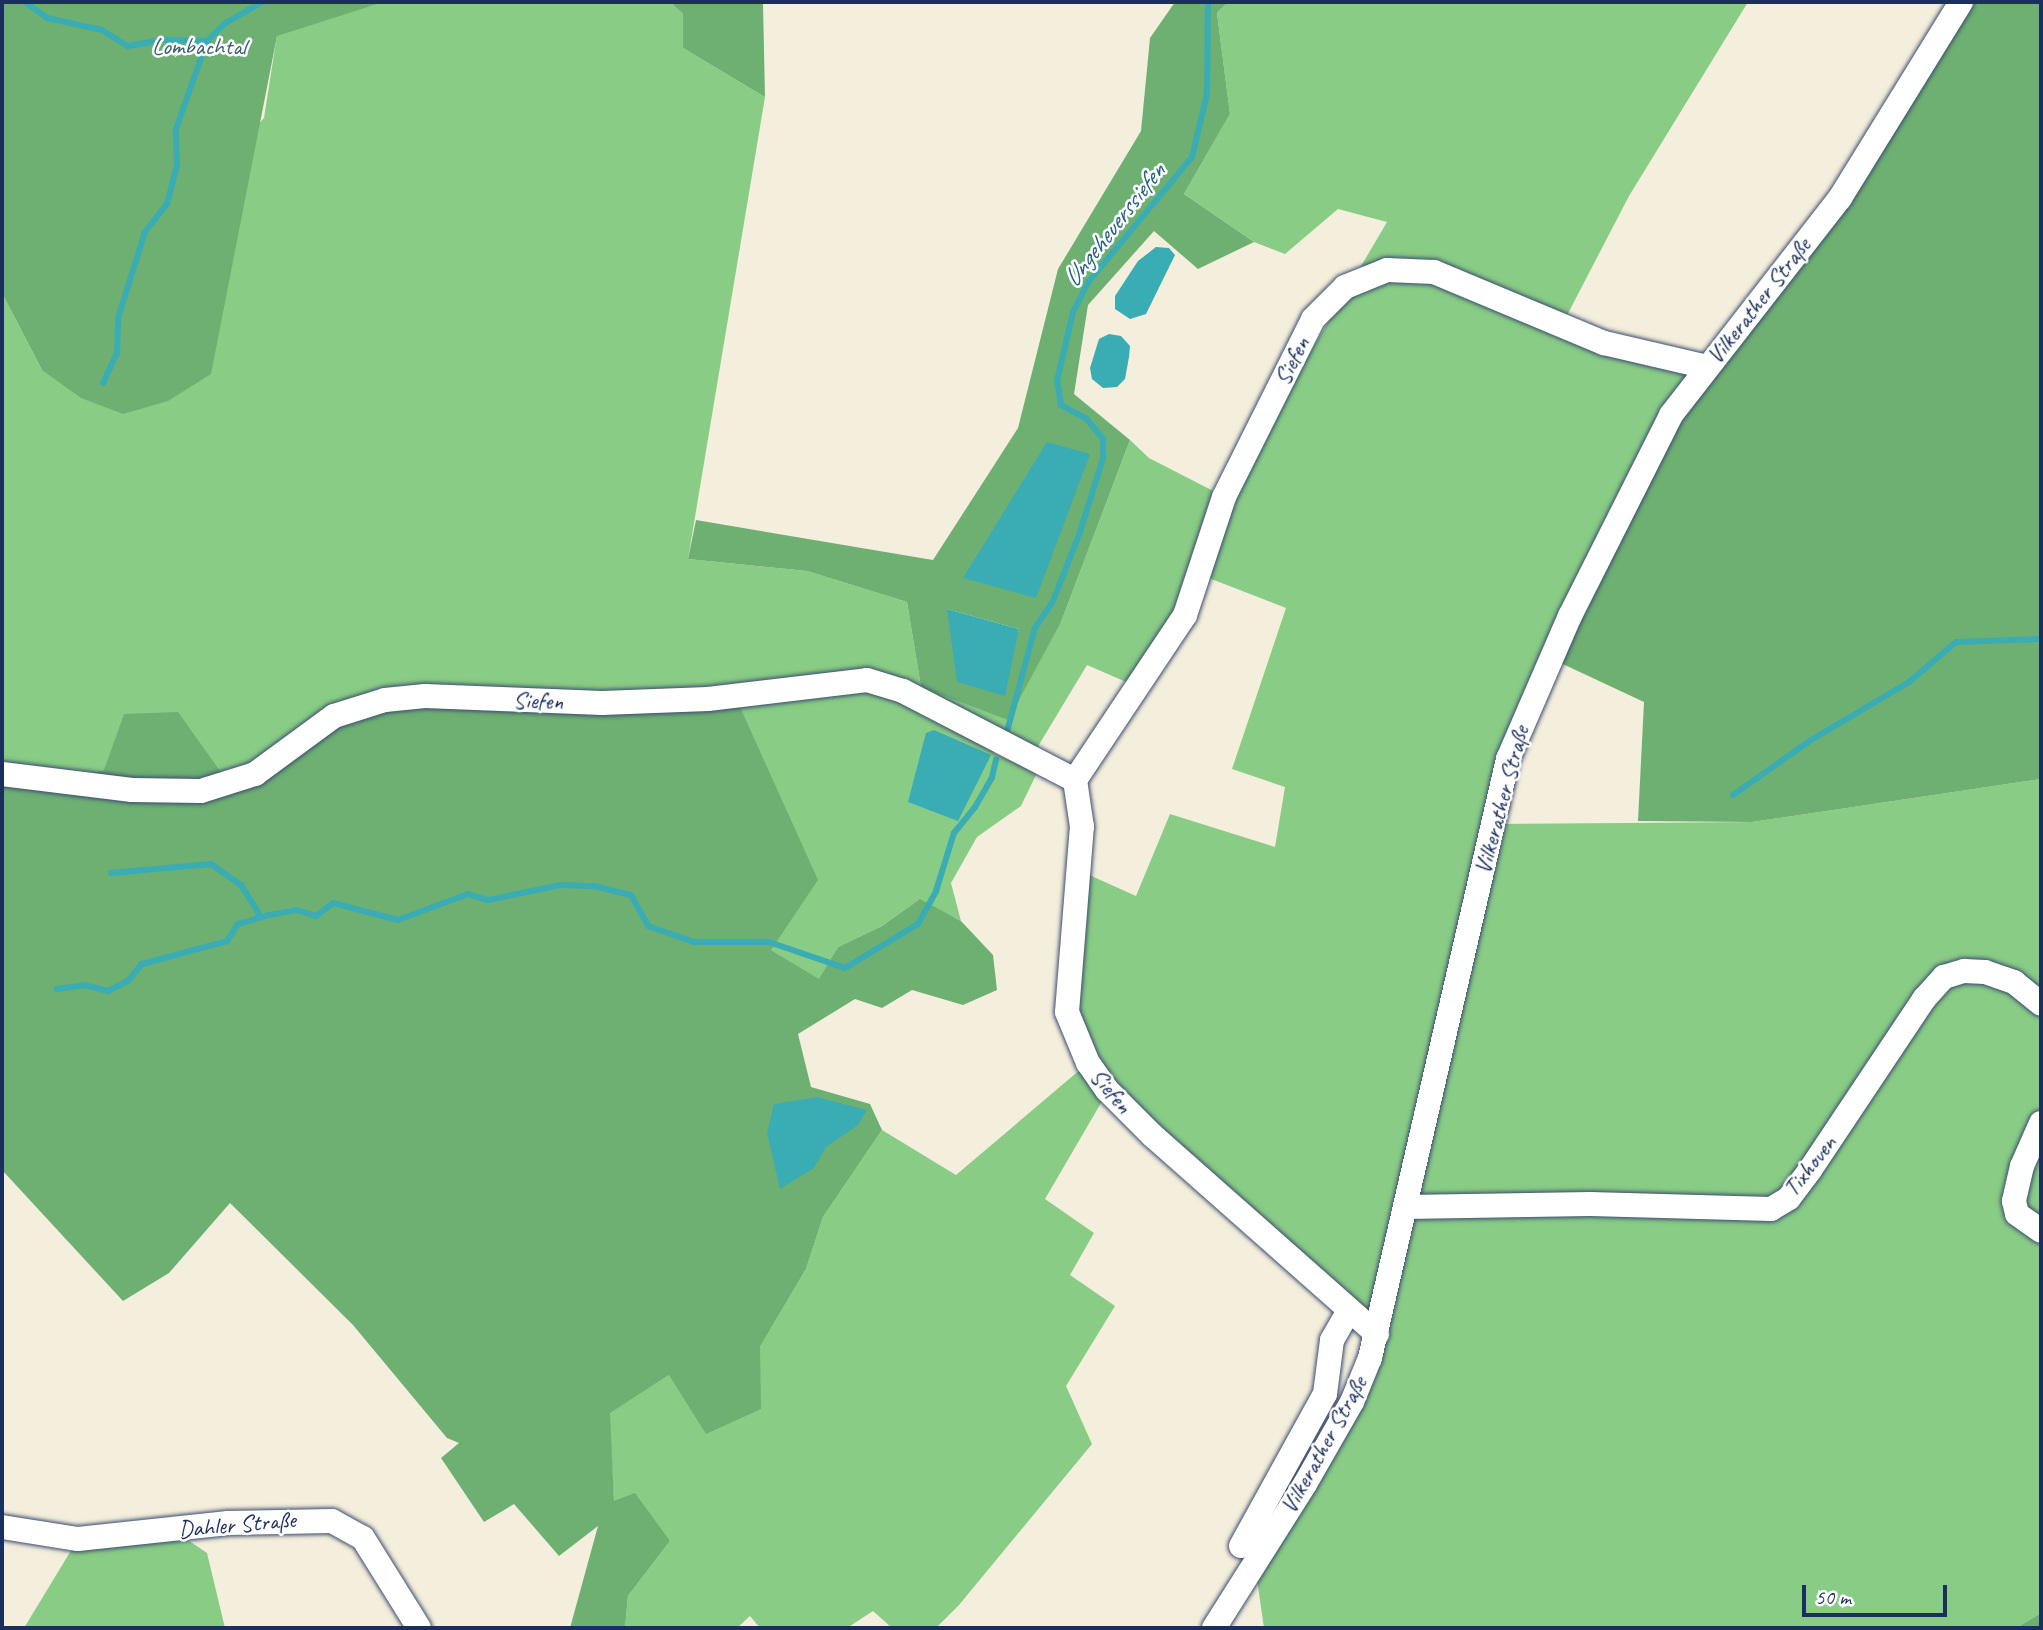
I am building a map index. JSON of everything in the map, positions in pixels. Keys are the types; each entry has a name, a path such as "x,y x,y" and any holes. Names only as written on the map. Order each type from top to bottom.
{"street":[{"name":"Vilkerather Straße","path":"1214,1628 1352,1402 1377,1334 1508,759 1570,617 1650,450 1707,367 1840,198 1961,2"},
{"name":"Siefen","path":"1377,1334 1349,1312 1129,1114 1088,1063 1067,1012 1082,827 1075,780 1185,615 1224,497 1296,349 1313,319 1345,287 1387,270 1434,272 1604,343 1707,367"},
{"name":"Siefen","path":"2,774 132,790 201,791 255,774 334,716 385,700 425,696 601,703 695,699 867,680 903,691 1075,780"},
{"name":"Tixhoven","path":"1406,1207 1590,1204 1771,1209 1789,1198 1810,1170 1924,999 1944,977 1964,971 1984,972 2014,982 2041,1004"},
{"path":"2041,1123 2022,1166 2014,1201 2017,1214 2041,1231"},
{"path":"1240,1535 1325,1394 1332,1340 1349,1312"},
{"name":"Dahler Straße","path":"2,1527 78,1539 228,1523 332,1521 363,1538 419,1628"}],"green space":[{"name":"Lombachtal","path":"2,2 384,2 277,36 211,374 168,401 123,414 81,398 42,370 2,293"},
{"path":"384,2 670,2 683,14 683,48 765,97 688,559 807,571 907,602 921,687 1061,622 1130,440 1149,458 1225,497 1387,222 1338,209 1285,254 1254,242 1184,194 1230,114 1217,13 1228,2 1748,2 1629,196 1562,325 1707,367 1650,450 1494,824 1752,822 2041,779 2041,1613 2016,1628 1264,1628 1255,1566 1377,1334 1108,1091 1045,1199 1094,1233 1070,1275 1115,1306 1066,1386 1092,1444 959,1605 936,1628 892,1628 873,1611 847,1628 760,1628 750,1616 737,1628 625,1628 628,1596 670,1541 614,1502 609,1413 669,1375 760,1409 760,1347 806,1269 823,1217 882,1130 956,1175 1088,1063 1073,1031 1078,870 1136,896 1170,814 1275,847 1285,787 1232,769 1286,608 1201,575 1140,688 1087,665 1031,758 998,742 993,753 1037,773 1021,806 977,837 951,883 961,921 919,900 882,926 838,947 819,980 771,950 255,774 104,770 59,780 2,774 2,293 42,370 264,118 277,35"},
{"path":"670,2 771,2 763,4 765,97 683,48 683,14"},
{"path":"1175,2 1228,2 1217,13 1230,114 1184,194 1254,242 1198,269 1154,231 1088,305 1074,394 1130,440 1061,622 1008,720 921,687 907,602 807,571 688,559 696,520 933,560 1018,428 1058,269 1141,131 1150,38","holes":["947,609 1019,629 1013,649"]},
{"path":"1956,2 2041,2 2041,779 1752,822 1638,821 1644,702 1552,659 1650,450 1840,198"},
{"path":"367,704 740,707 818,880 771,950 819,979 838,947 882,926 920,899 961,921 993,955 997,990 963,1005 912,990 882,1008 855,999 798,1034 811,1087 870,1104 882,1130 823,1217 806,1269 760,1347 761,1409 706,1434 669,1375 610,1413 614,1501 635,1493 670,1541 628,1596 625,1628 570,1628 598,1526 559,1556 514,1504 484,1522 441,1458 459,1443 447,1438 353,1325 230,1203 169,1273 123,1301 2,1170 2,774 59,780 104,770 124,714 178,712 230,785"},
{"path":"173,1530 207,1553 225,1628 24,1628 78,1539"},
{"path":"2041,1613 2041,1628 2016,1628"}],"water":[{"path":"1156,247 1169,248 1175,255 1146,314 1130,319 1115,309 1115,296 1138,261"},
{"path":"1109,334 1121,336 1130,346 1129,357 1125,379 1117,387 1103,388 1092,379 1090,368 1099,339"},
{"path":"1047,442 1090,454 1036,598 963,578"},
{"path":"947,609 1019,629 1005,696 957,682"},
{"path":"934,730 991,755 958,821 908,802 926,733"},
{"path":"817,1097 867,1110 858,1125 826,1147 814,1168 780,1189 767,1133 774,1104"}],"waterway":[{"path":"25,2 47,18 102,30 128,46 162,40 207,41"},
{"path":"103,383 117,353 118,318 145,232 167,204 177,165 176,129 207,41 224,24 262,2"},
{"name":"Ungeheuerssiefen","path":"1008,728 1035,628 1053,601 1080,532 1103,458 1103,439 1087,419 1061,405 1057,381 1073,312 1089,281 1192,157 1207,94 1208,2"},
{"path":"1733,795 1811,740 1909,682 1956,642 2041,639"},
{"name":"Ungeheuerssiefen","path":"57,989 85,985 108,991 128,981 142,964 227,941 238,924 269,915 297,910 316,916 333,903 398,920 468,894 488,900 561,885 594,886 631,895 648,926 694,942 769,942 845,968 918,924 936,891 954,833 975,807 992,777 996,759"},
{"path":"111,873 211,864 241,885 261,917"}]}
